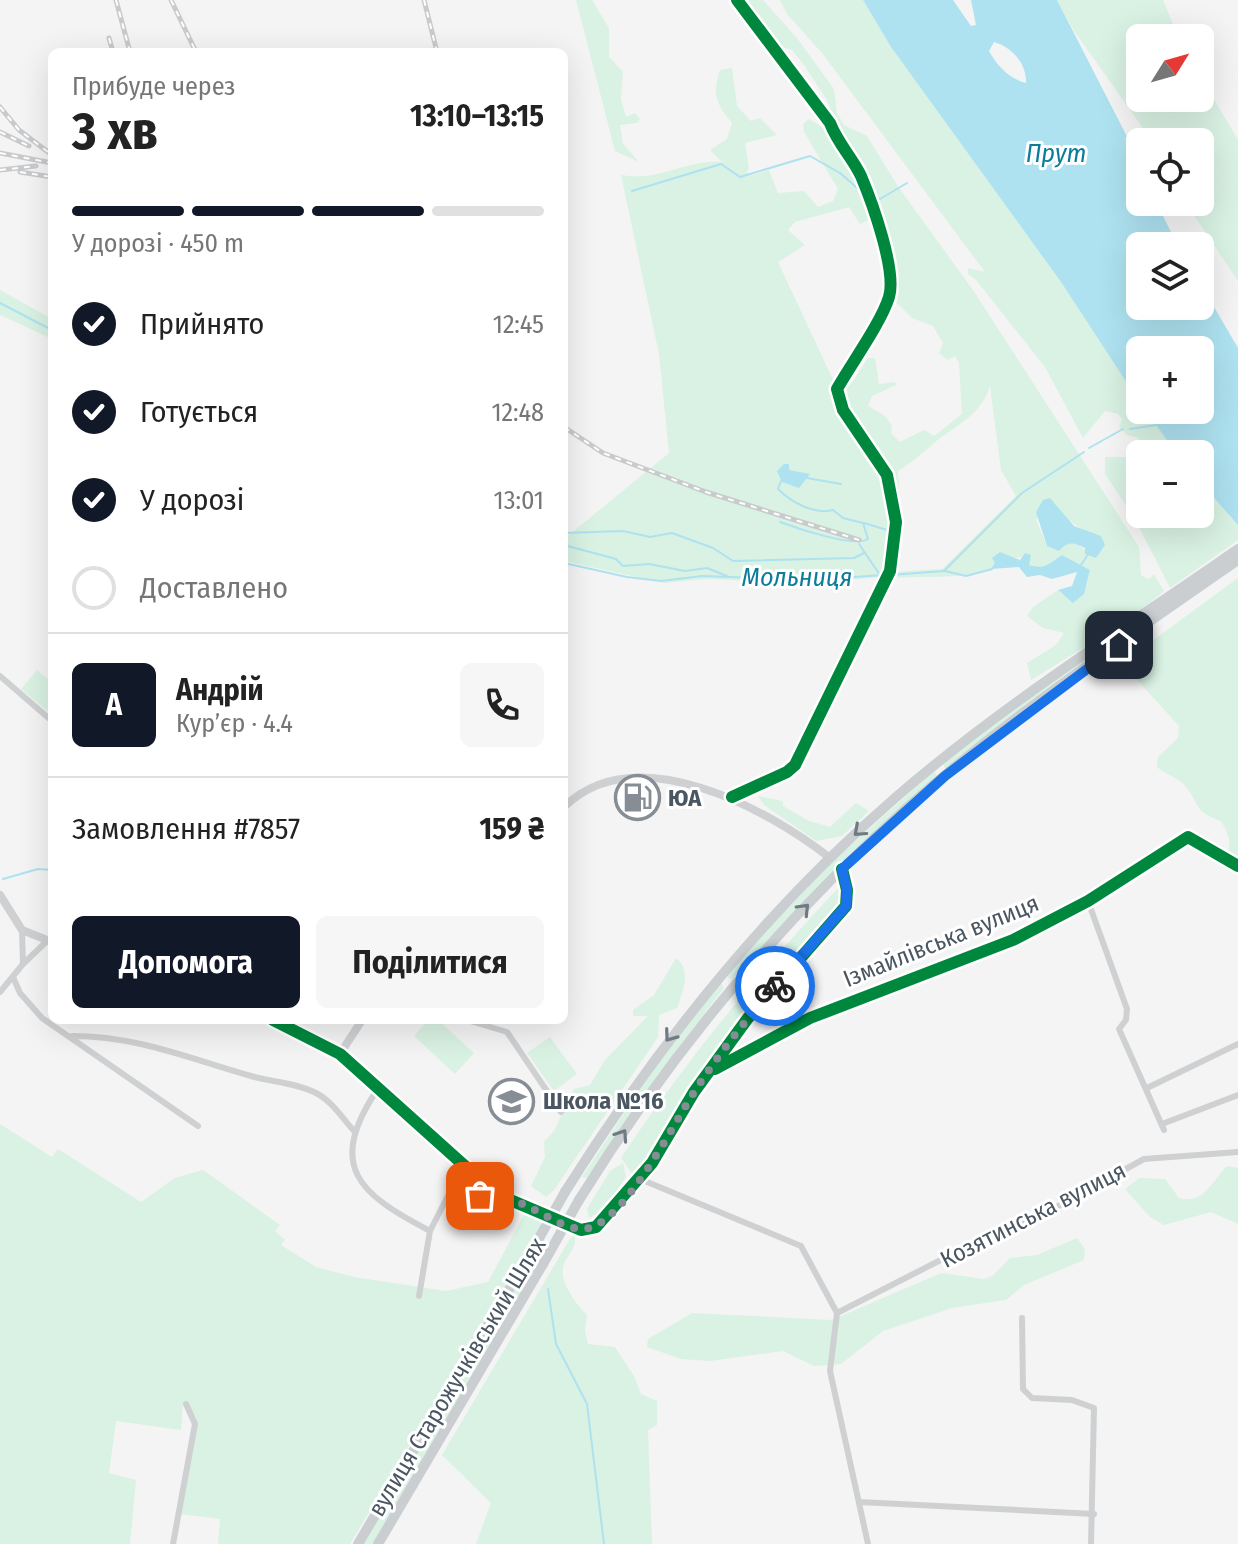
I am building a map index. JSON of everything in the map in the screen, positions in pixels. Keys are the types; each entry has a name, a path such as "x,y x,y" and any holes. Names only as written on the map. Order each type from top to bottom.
{"main road":[{"name":"вулиця Старожучківський Шлях","path":"378,1544 579,1200 676,1058 732,986 842,869 945,776 1238,549"},
{"name":"вулиця Старожучківський Шлях","path":"358,1544 572,1180 672,1034 718,975 830,858 936,765 1167,604 1238,560"},
{"path":"936,765 945,776"},
{"path":"718,975 732,986"},
{"path":"572,1180 586,1189"}],"street":[{"path":"732,797 787,772 795,765 890,571 896,522 887,475 843,410 837,389 889,297 891,278 873,208 859,173 838,145 830,123 737,0"},
{"path":"0,676 48,718"},
{"path":"568,804 593,787 631,780 687,785 732,797 770,816 830,858"},
{"name":"Ізмайлівська вулиця","path":"496,1194 581,1230 596,1227 608,1218 640,1179 708,1073 810,1018 964,961 1088,901 1188,837 1238,866"},
{"path":"708,1073 748,1018 846,906 847,890 842,869"},
{"path":"0,895 22,930 23,964"},
{"path":"1088,901 1127,1009 1126,1020 1119,1029 1163,1127 1238,1095"},
{"path":"22,930 48,940"},
{"path":"0,992 23,964 48,943"},
{"path":"13,977 33,1009 48,1019"},
{"path":"55,1024 198,1126"},
{"path":"281,1024 340,1054 496,1194"},
{"path":"340,1054 359,1024"},
{"path":"480,1024 507,1032 561,1112"},
{"path":"72,1036 97,1036 173,1050 230,1070 302,1088 326,1100 355,1132"},
{"path":"1147,1088 1238,1044"},
{"path":"377,1090 355,1132 352,1162 360,1183 430,1231"},
{"name":"Козятинська вулиця","path":"837,1313 970,1245 1042,1215 1144,1159 1238,1152"},
{"path":"419,1296 430,1231 463,1166"},
{"path":"640,1179 801,1246 837,1313 830,1371 868,1544"},
{"path":"446,1202 496,1194"},
{"path":"1022,1318 1023,1389 1032,1398 1072,1400 1094,1408 1091,1544"},
{"path":"173,1544 195,1424 186,1404"},
{"path":"859,1502 1094,1514"}],"green space":[{"path":"576,0 592,0 609,28 609,57 623,72 621,99 626,117 635,113 640,119 637,123 620,125 623,144 639,162 615,151"},
{"path":"741,0 763,0 797,38 834,89 837,113 844,125 867,136 899,188 973,290 1139,547 1141,575 1149,579 1154,574 1164,591 1130,619 1031,680 1027,663 1056,645 1064,633 1043,628 1027,616 1033,607 1058,590 1063,595 1087,585 1090,570 1062,555 1043,566 1028,565 1031,555 996,562 992,570 971,575 889,578 893,572 942,569 1016,496 1001,470 990,386 974,413 898,471 900,515 893,508 894,522 883,577 810,583 705,579 664,583 568,562 568,536 669,453 659,354 621,175 648,176 696,164 722,162 710,150 727,139 732,123 719,104 716,86 720,70 732,68 737,106 751,121 760,118 777,135 745,143 749,169 746,172 753,175 769,170 778,193 804,191 818,207 833,201 838,189 804,132 803,124 809,119 825,129 838,129 827,100 792,50 773,44","holes":["849,207 860,224 877,216 894,277 893,299 912,318 933,326 943,343 939,353 947,360 955,356 959,363 962,414 934,436 924,430 900,442 891,433 892,426 885,416 868,406 872,396 896,385 895,382 879,384 875,358 868,358 851,384 843,389 842,416 835,384 778,262 805,245 788,230 795,222","1055,503 1071,522 1105,545 1096,558 1074,542 1047,546 1036,520"]},
{"path":"780,0 863,0 891,47 1061,282 1126,382 1126,424 1155,424 1167,440 1140,440 1127,435 1119,427 1122,419 1118,414 1105,411 1083,438 1045,367 968,274 968,268 985,272 822,53 787,14"},
{"path":"1057,0 1163,0 1173,24 1126,24 1126,104 1074,31"},
{"path":"1214,99 1238,140 1238,281 1214,245 1214,232 1205,232 1194,216 1214,216 1214,128 1143,128 1132,112 1214,112"},
{"path":"0,290 48,317 48,337 0,315"},
{"path":"1105,457 1126,457 1126,506 1105,474"},
{"path":"1214,498 1238,525 1238,540 1170,588 1140,528 1214,528"},
{"path":"1238,578 1238,873 1220,863 1228,853 1230,842 1221,821 1204,813 1180,781 1157,767 1158,757 1178,738 1179,726 1122,663"},
{"path":"1117,636 948,770 944,767 944,762 1034,686"},
{"path":"37,670 48,679 48,712 21,689"},
{"path":"934,771 938,778 840,867 732,979 728,978 726,972 832,862"},
{"path":"758,796 783,801 783,806 809,821 830,827 856,803 869,811 842,836 816,841 764,805"},
{"path":"839,887 842,899 836,913 758,997 635,1178 621,1158 671,1086 780,951"},
{"path":"676,958 685,975 677,1008 659,1015 658,1037 554,1190 546,1197 531,1186 545,1157 544,1142 554,1131 574,1089 590,1085 605,1060 648,1016 633,1016 633,1010 654,995"},
{"path":"721,982 724,988 589,1178 582,1177 675,1036"},
{"path":"424,1024 442,1024 474,1053 455,1074 414,1036"},
{"path":"550,1037 577,1074 554,1091 527,1053"},
{"path":"0,1124 52,1157 58,1149 141,1202 175,1178 203,1170 280,1225 275,1231 285,1240 281,1245 316,1267 354,1277 446,1291 488,1282 524,1215 539,1218 541,1226 350,1544 218,1544 220,1519 180,1514 197,1424 186,1402 183,1404 181,1430 116,1421 109,1473 136,1480 130,1544 0,1544"},
{"path":"623,1163 626,1177 606,1208 589,1218 587,1209 610,1171"},
{"path":"1227,1166 1238,1168 1238,1224 1211,1212 1164,1225 1150,1217 1125,1189 1139,1178 1165,1179 1179,1198 1195,1198 1207,1190"},
{"path":"575,1236 563,1274 570,1294 587,1315 585,1331 588,1344 615,1347 634,1376 641,1394 657,1401 657,1425 648,1430 652,1544 476,1544 491,1503 442,1455 571,1237"},
{"path":"1077,1238 1085,1249 1084,1260 1024,1285 1006,1300 952,1308 883,1331 841,1364 814,1366 783,1351 710,1361 681,1359 647,1347 648,1339 692,1313 832,1320 941,1273 984,1279 992,1276 1010,1258 1037,1255"},
{"path":"533,1254 541,1258 374,1544 363,1544"}],"water":[{"name":"Прут","path":"863,0 953,0 971,26 976,25 971,0 1057,0 1126,135 1126,216 1163,216 1171,232 1126,232 1126,320 1214,320 1214,307 1238,348 1238,525 1214,498 1214,440 1167,440 1155,424 1214,424 1214,336 1126,336 1126,382 1061,282 891,47","holes":["994,42 1012,52 1024,69 1026,83 1009,75 989,51"]},
{"path":"784,464 789,464 789,470 810,474 799,488 782,482 777,471"},
{"path":"1050,498 1074,526 1101,536 1105,545 1096,558 1085,554 1085,548 1074,544 1065,545 1059,551 1047,546 1036,512 1043,500"},
{"path":"1000,552 1020,560 1025,553 1031,555 1029,565 1040,567 1062,555 1090,570 1084,594 1073,603 1058,590 1072,586 1077,572 1052,579 1040,575 1027,577 1019,567 991,569 995,563 992,558"}],"waterway":[{"path":"632,191 721,164 740,177 810,156 840,173 863,193"},
{"path":"871,196 880,199 907,183"},
{"name":"Мольниця","path":"0,303 48,328"},
{"name":"Мольниця","path":"1130,429 1156,425"},
{"name":"Мольниця","path":"1089,448 1123,429"},
{"name":"Мольниця","path":"890,575 944,571 1022,493 1084,452"},
{"path":"807,478 841,484"},
{"path":"780,522 839,539 868,539 863,523 843,518 833,510 818,511 796,503 778,489 781,481"},
{"path":"864,523 887,530"},
{"path":"568,533 623,531 650,537 672,533 713,548 733,561 854,558 864,553"},
{"path":"859,544 880,575"},
{"path":"568,546 616,559 623,566 649,564 685,571 707,568 727,576"},
{"path":"1081,565 1089,553"},
{"name":"Мольниця","path":"568,564 661,581 702,576 809,580 884,575"},
{"path":"945,571 966,576 992,569"},
{"path":"3,879 38,869 48,870"},
{"path":"548,1289 556,1344 587,1404 604,1544"}],"railway":[{"path":"116,0 129,48"},
{"path":"171,0 194,48"},
{"path":"424,0 436,48"},
{"path":"109,38 112,48"},
{"path":"0,107 19,130 48,152"},
{"path":"0,132 29,146"},
{"path":"0,153 48,162"},
{"path":"0,170 36,166"},
{"path":"20,172 48,176"},
{"path":"568,430 603,453 706,492 859,540"}],"cycle path":[{"path":"732,797 787,772 795,765 890,571 896,522 887,475 843,410 837,389 873,331 889,297 890,271 877,219 861,176 830,123 737,0"},
{"path":"715,1069 810,1018 1013,940 1088,901 1188,837 1238,866"},
{"path":"281,1024 340,1054 496,1194 581,1230 596,1227 652,1163 694,1092 748,1018 846,906 847,890 842,869"}],"way so far":[{"path":"480,1196 496,1194 581,1230 596,1227 608,1218 645,1173 694,1092 775,986"}],"place":[{"name":"ЮА","path":"637,798"},
{"name":"Школа №16","path":"512,1101"}],"route":[{"path":"775,986 846,906 847,890 842,869 945,776 1119,645"}]}
